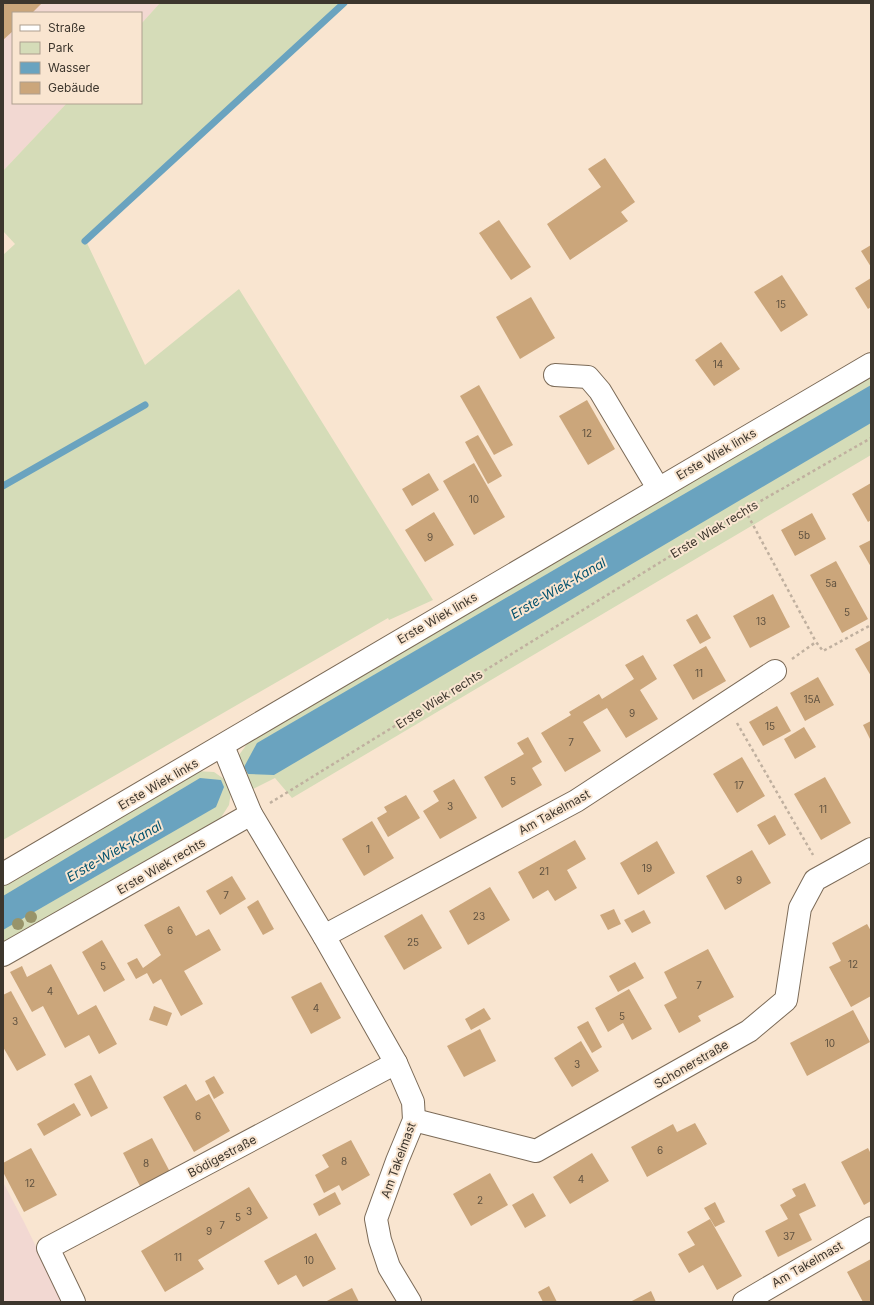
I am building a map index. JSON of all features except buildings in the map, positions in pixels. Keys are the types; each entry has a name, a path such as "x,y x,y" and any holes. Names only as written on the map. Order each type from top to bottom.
{"street":[{"name":"Erste Wiek links","path":"3,874 871,364"},
{"path":"555,375 588,377 600,390 658,488"},
{"name":"Am Takelmast","path":"324,936 576,801 775,671"},
{"name":"Am Takelmast","path":"223,746 251,814 324,936 396,1063 413,1102 414,1120 397,1161 376,1220 380,1240 389,1267 410,1302"},
{"name":"Erste Wiek rechts","path":"3,955 251,814"},
{"name":"Schonerstraße","path":"414,1120 536,1151 749,1031 786,1000 800,908 815,880 871,849"},
{"name":"Bödigestraße","path":"74,1302 48,1248 396,1063"},
{"name":"Am Takelmast","path":"744,1302 871,1228"}],"path":[{"name":"Erste Wiek rechts","path":"251,814 745,510 871,438"},
{"path":"745,510 816,642 823,651 871,625"},
{"path":"775,671 816,642"},
{"path":"726,703 824,875"}],"shaded area":[{"path":"3,3 160,3 142,23 142,12 12,12 12,104 66,104 3,171"},
{"path":"3,1182 24,1222 63,1302 3,1302"}],"green space":[{"path":"160,3 344,3 86,241 145,365 239,289 433,600 389,620 388,618 3,840 3,255 15,244 3,231 3,171 66,104 142,104 142,23"},
{"path":"871,376 871,455 292,798 275,778 253,789 240,768 239,755 250,740"},
{"path":"195,771 214,772 224,779 231,792 229,805 220,819 3,944 3,884"}],"water":[{"name":"Erste-Wiek-Kanal","path":"871,385 871,423 274,775 248,774 244,767 257,743"},
{"name":"Erste-Wiek-Kanal","path":"200,778 221,780 224,787 216,807 3,930 3,896"}],"waterway":[{"path":"85,241 344,3"},
{"path":"3,486 145,405"}]}
